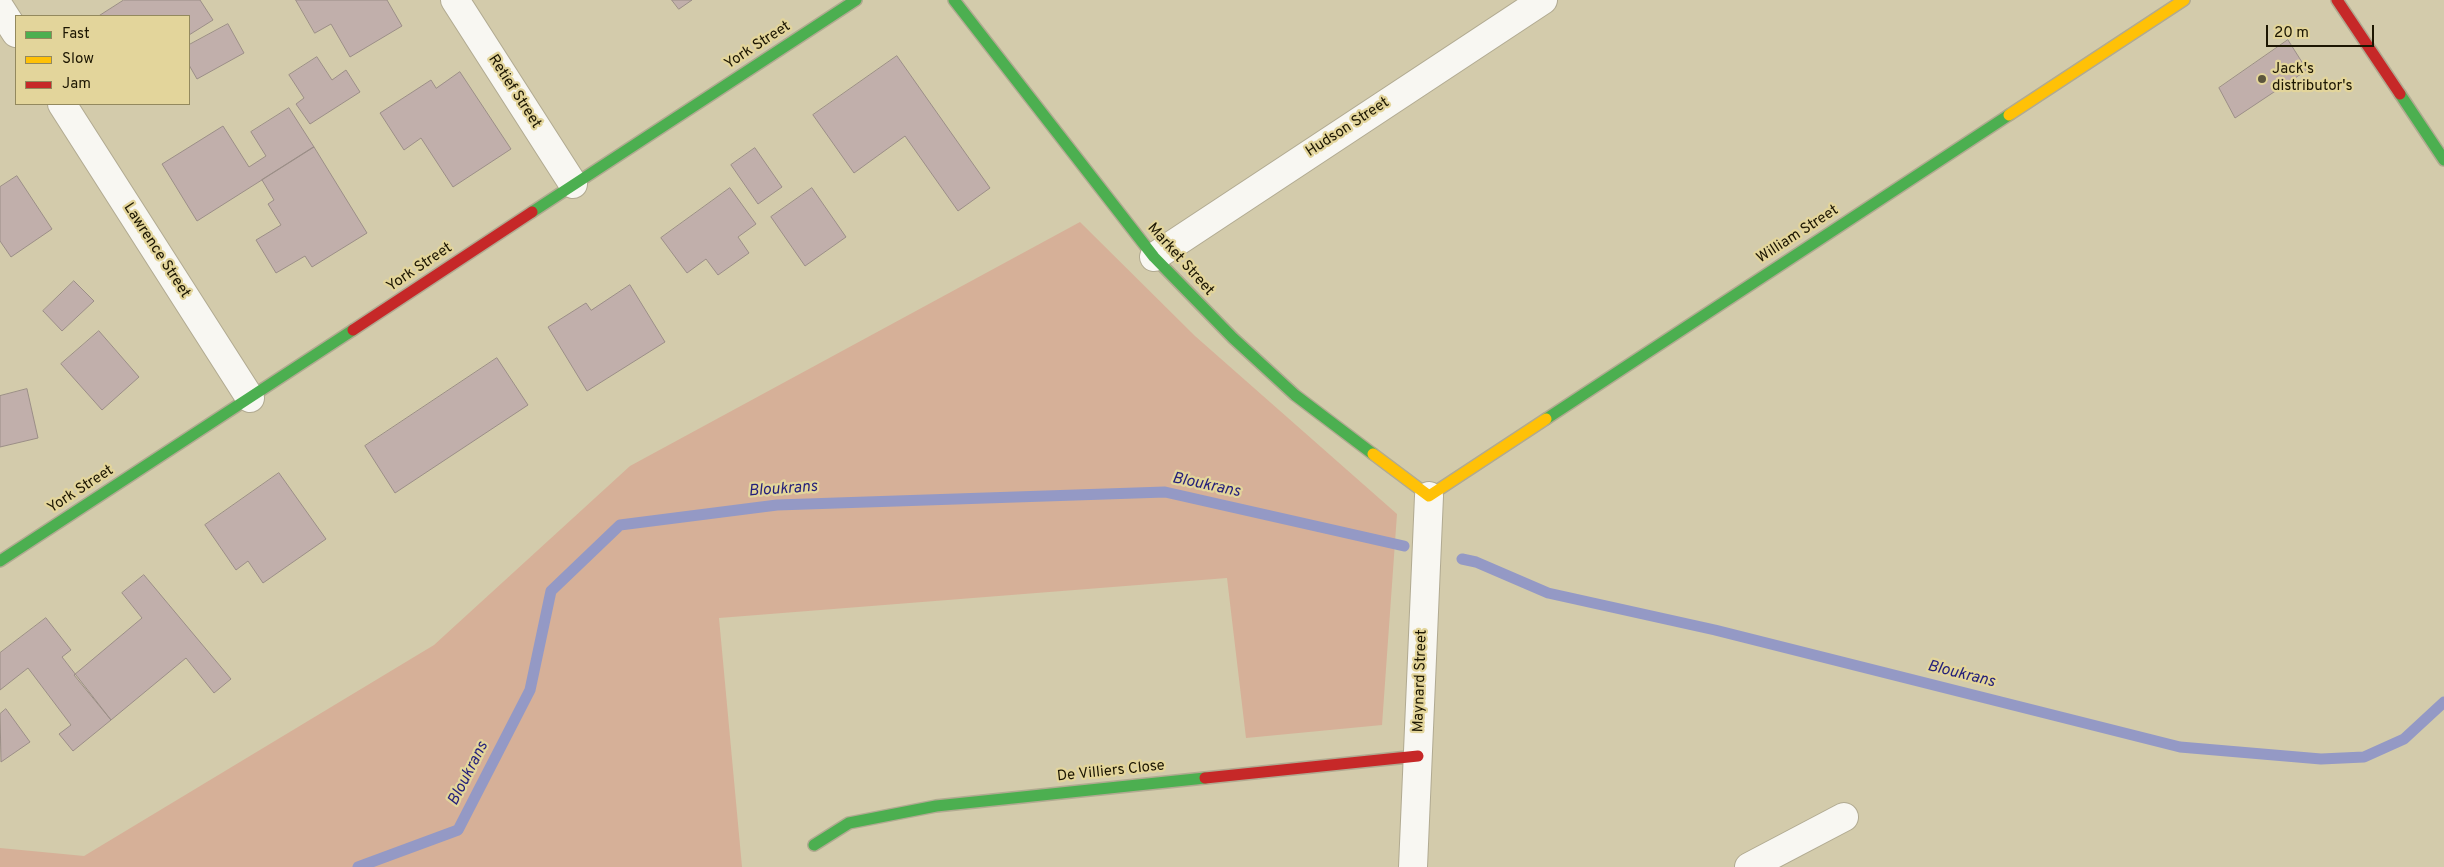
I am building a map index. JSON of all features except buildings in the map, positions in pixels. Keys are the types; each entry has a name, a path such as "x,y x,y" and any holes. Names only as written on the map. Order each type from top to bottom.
{"street":[{"name":"Retief Street","path":"455,0 573,184"},
{"name":"York Street","path":"0,561 856,0"},
{"name":"Market Street","path":"954,0 1154,257 1233,338 1295,395 1429,496"},
{"name":"Hudson Street","path":"1154,257 1543,0"},
{"name":"William Street","path":"1429,496 2184,0"},
{"path":"2336,0 2444,160"},
{"path":"0,8 15,31"},
{"name":"Lawrence Street","path":"63,105 250,398"},
{"name":"Maynard Street","path":"1413,867 1429,496"},
{"name":"De Villiers Close","path":"814,845 849,823 936,806 1418,756"},
{"path":"1749,867 1844,817"}],"shaded area":[{"path":"1080,222 1195,336 1397,514 1382,725 1246,738 1227,578 719,618 742,867 0,867 0,848 84,856 434,645 630,466"}],"waterway":[{"name":"Bloukrans","path":"358,867 458,830 530,690 551,591 620,525 777,505 1165,492 1404,546"},
{"name":"Bloukrans","path":"1462,559 1476,562 1548,593 1715,630 2180,747 2321,759 2364,757 2404,739 2444,702"}],"traffic: fast":[{"path":"532,212 856,0"},
{"path":"954,0 1154,257 1233,338 1295,395 1373,454"},
{"path":"2400,94 2444,160"},
{"path":"1546,419 2009,115"},
{"path":"0,561 353,330"},
{"path":"814,845 849,823 936,806 1205,778"}],"traffic: slow":[{"path":"2009,115 2184,0"},
{"path":"1373,454 1429,496 1546,419"}],"traffic: jam":[{"path":"2337,0 2400,94"},
{"path":"353,330 532,212"},
{"path":"1205,778 1418,756"}],"place":[{"name":"Jack's distributor's","path":"2262,79"}]}
